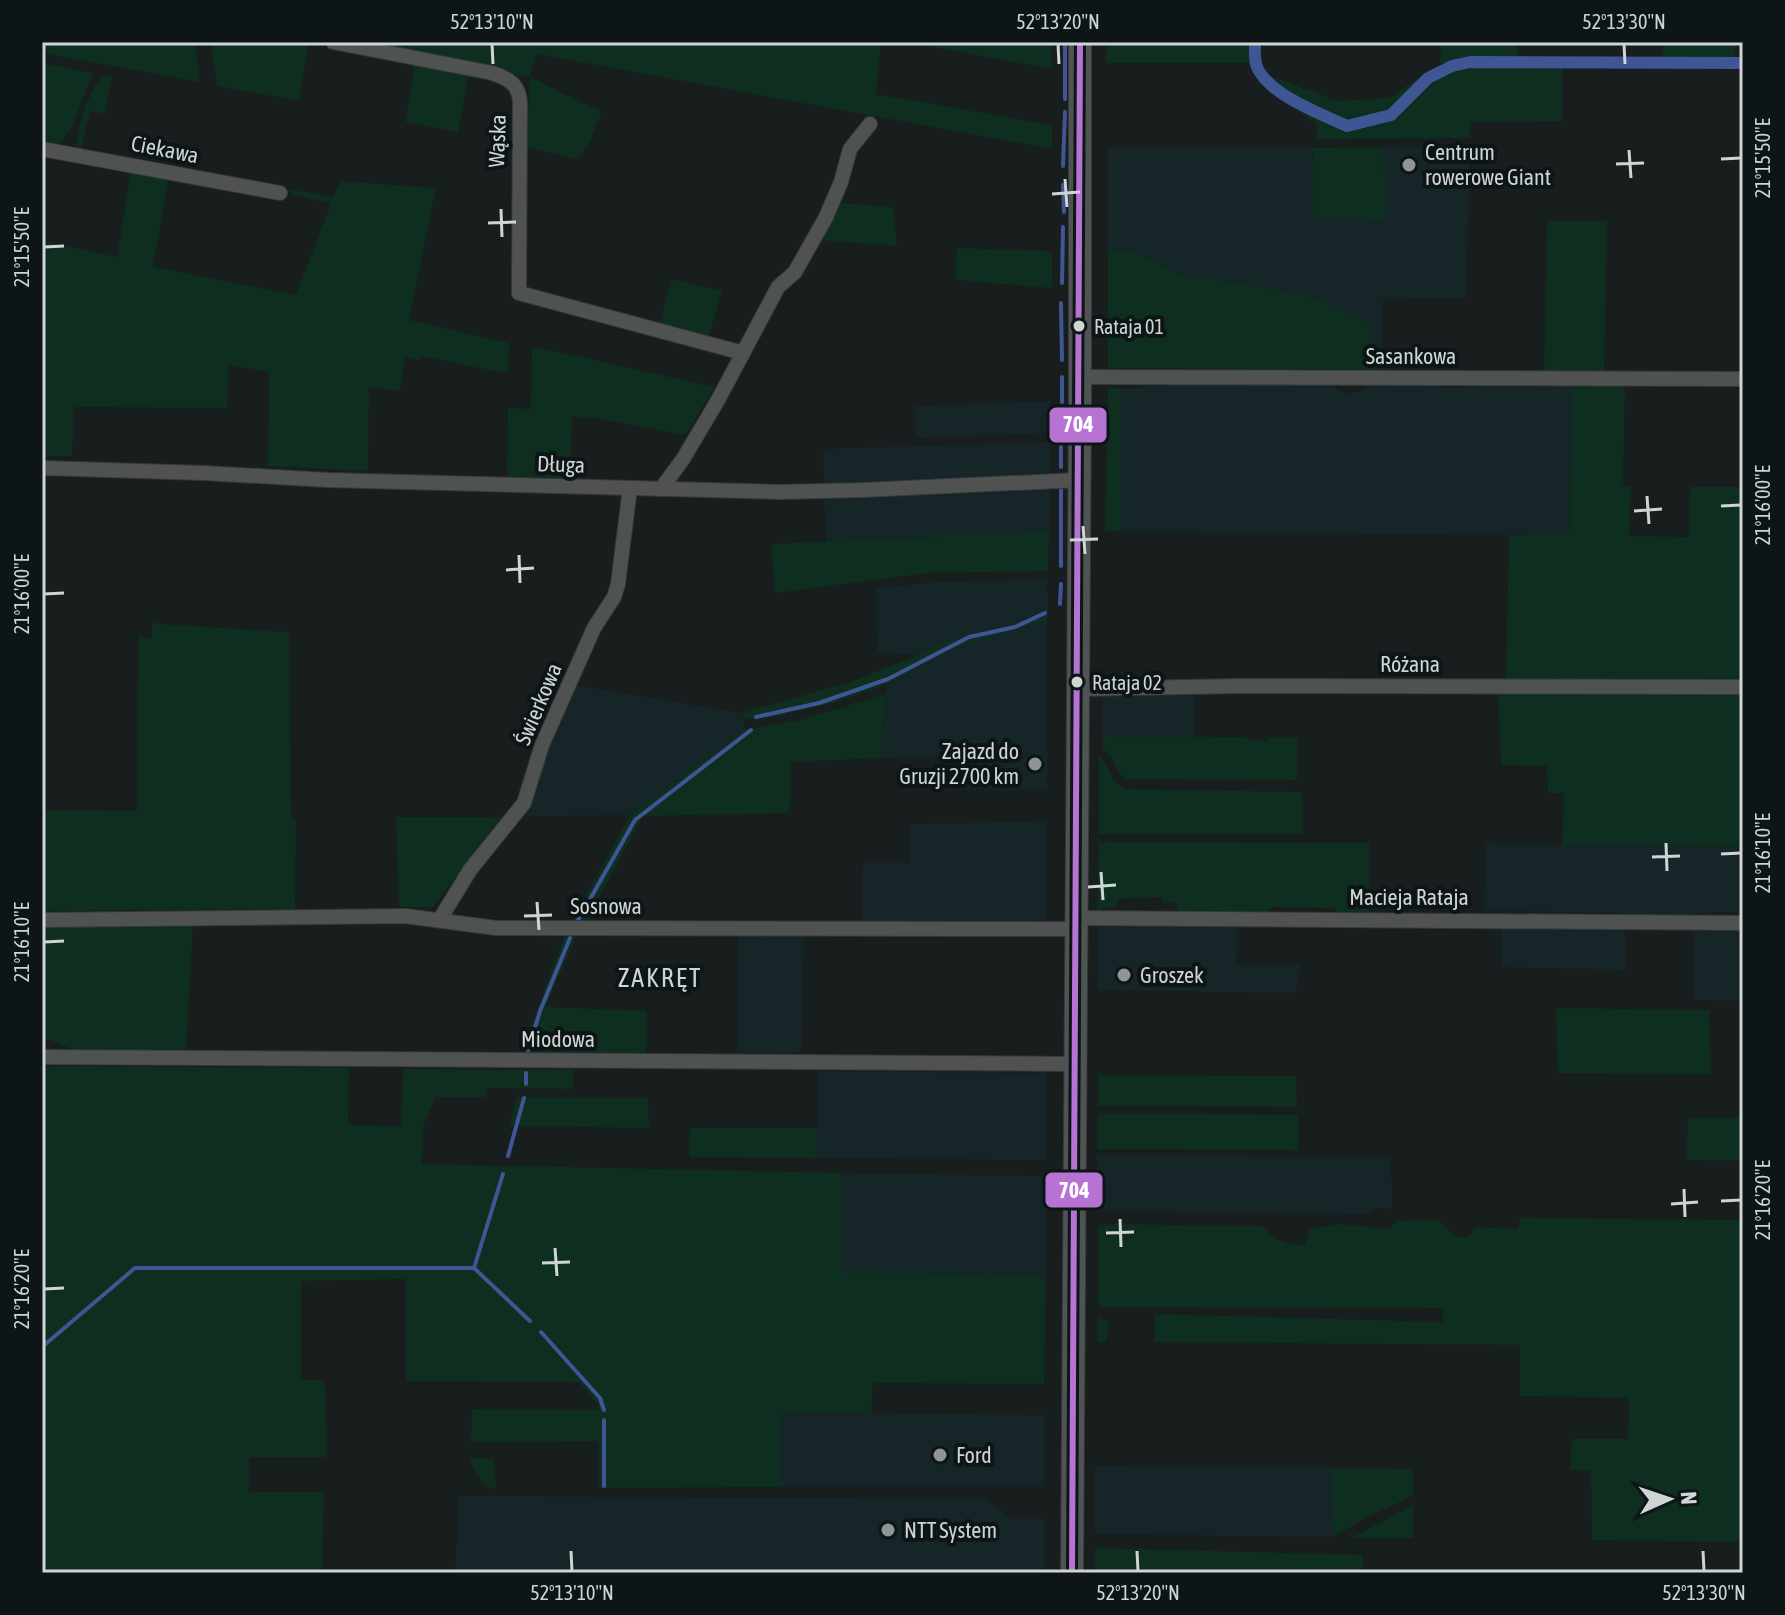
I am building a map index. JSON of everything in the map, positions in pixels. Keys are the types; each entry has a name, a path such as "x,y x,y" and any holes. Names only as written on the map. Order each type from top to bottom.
{"main road":[{"path":"1072,1573 1080,42"}],"street":[{"name":"Wąska","path":"333,42 492,73 515,85 520,105 519,293 743,353"},
{"path":"661,489 683,459 778,287 795,272 826,217 841,182 850,149 870,124"},
{"name":"Ciekawa","path":"42,149 280,193"},
{"name":"Sasankowa","path":"1080,377 1743,379"},
{"name":"Długa","path":"42,468 661,489 849,491 1079,480"},
{"name":"Świerkowa","path":"440,919 470,870 524,803 549,731 594,628 614,597 630,488"},
{"name":"Różana","path":"1078,689 1240,686 1743,687"},
{"name":"Sosnowa","path":"42,920 405,916 496,928 1075,923"},
{"name":"Macieja Rataja","path":"1075,923 1743,923"},
{"name":"Miodowa","path":"42,1057 1074,1064"}],"shaded area":[{"path":"1383,147 1470,148 1466,298 1383,299 1382,370 1370,370 1370,329 1364,322 1235,282 1188,278 1136,252 1108,249 1108,148 1313,148 1312,219 1384,220"},
{"path":"1147,382 1328,382 1342,393 1364,392 1371,382 1439,383 1445,388 1461,388 1468,383 1572,385 1569,536 1121,531 1121,388 1143,388"},
{"path":"1051,401 1050,433 916,438 915,406"},
{"path":"1049,442 1050,475 824,485 823,449"},
{"path":"1050,488 1049,531 826,541 824,497"},
{"path":"1047,579 1048,608 1019,622 946,641 918,655 877,653 876,588 939,582"},
{"path":"1047,620 1047,789 959,789 957,756 881,758 886,685 954,648"},
{"path":"575,685 741,713 745,729 630,815 521,816"},
{"path":"1103,689 1195,690 1194,737 1103,736"},
{"path":"1047,821 1047,921 1032,920 1028,925 862,924 863,863 910,863 909,824"},
{"path":"1486,844 1743,846 1743,919 1739,919 1736,912 1693,913 1692,919 1614,918 1614,912 1484,911"},
{"path":"1237,921 1236,964 1301,965 1296,993 1098,990 1097,922"},
{"path":"1501,925 1625,926 1625,970 1501,967"},
{"path":"1693,931 1743,931 1743,1001 1694,1000"},
{"path":"739,934 758,934 758,937 804,934 801,1053 737,1053"},
{"path":"818,1072 1047,1073 1046,1160 817,1158"},
{"path":"1097,1155 1391,1157 1392,1209 1375,1208 1369,1214 1097,1211"},
{"path":"840,1173 1046,1176 1046,1275 841,1272"},
{"path":"781,1412 1044,1415 1044,1487 781,1487"},
{"path":"1095,1466 1330,1468 1334,1537 1095,1534"},
{"name":"NTT System","path":"459,1496 987,1499 1012,1519 1044,1518 1044,1573 455,1573"}],"green space":[{"path":"42,42 195,42 200,82 42,53"},
{"path":"210,42 309,42 299,101 217,86"},
{"path":"350,42 881,42 876,94 1052,125 1052,149 537,54 530,77"},
{"path":"907,42 1047,42 1051,44 1051,69"},
{"path":"1106,42 1258,42 1259,64 1267,75 1338,101 1389,98 1444,64 1440,63 1441,42 1517,42 1518,56 1662,57 1663,42 1736,42 1735,57 1743,58 1743,69 1562,67 1562,121 1470,122 1470,138 1317,139 1317,125 1284,100 1253,69 1252,63 1106,63"},
{"path":"42,63 93,73 71,129 57,145 42,142"},
{"path":"415,65 468,75 458,132 405,122"},
{"path":"106,75 112,76 105,114 90,111 81,149 77,148 85,108"},
{"path":"530,77 602,112 587,148 576,159 526,147"},
{"path":"1383,147 1385,220 1312,219 1313,148"},
{"path":"131,172 168,180 153,267 296,295 331,203 290,195 290,189 333,197 340,181 436,188 409,320 509,343 508,374 421,356 420,360 405,357 400,391 369,387 368,471 264,466 268,461 269,372 229,365 227,408 74,407 72,456 42,456 42,241 117,257"},
{"path":"840,203 893,207 897,246 817,240"},
{"path":"1547,221 1607,221 1604,373 1544,372"},
{"path":"957,248 1052,251 1052,288 955,280"},
{"path":"1108,249 1136,252 1188,278 1235,282 1319,299 1365,322 1370,329 1370,370 1108,368"},
{"path":"671,279 722,291 709,336 660,323"},
{"path":"532,346 714,387 686,435 594,418 572,417 570,478 507,477 508,408 531,409"},
{"path":"1625,384 1623,482 1619,486 1631,487 1629,536 1689,537 1690,487 1743,487 1743,679 1506,679 1509,536 1569,536 1572,385"},
{"path":"1108,388 1121,388 1121,531 1105,531"},
{"path":"1049,531 1048,571 929,573 775,593 771,544"},
{"path":"1048,608 1047,620 954,648 886,685 836,702 770,718 743,718 741,713 850,682 946,641 1019,622"},
{"path":"153,619 161,624 289,632 291,819 296,819 295,909 42,911 42,810 137,811 138,636 151,638"},
{"path":"1498,692 1743,694 1743,846 1562,845 1564,793 1548,793 1547,766 1501,765"},
{"path":"885,694 881,758 791,762 788,813 643,816 585,924 570,924 630,815 745,729 801,720"},
{"path":"1103,736 1247,737 1247,740 1267,741 1268,737 1297,738 1297,780 1123,779 1103,749"},
{"path":"1099,755 1116,781 1126,789 1302,792 1303,834 1099,834"},
{"path":"396,817 501,817 433,907 399,907"},
{"path":"1099,842 1369,843 1369,915 1340,915 1334,908 1273,907 1266,913 1180,913 1174,902 1163,903 1161,897 1120,899 1115,907 1097,909"},
{"path":"193,924 186,1051 74,1050 42,1037 42,927"},
{"path":"566,933 578,933 545,1007 647,1011 646,1053 521,1052"},
{"path":"1556,1008 1709,1010 1711,1074 1558,1073"},
{"path":"42,1066 349,1068 348,1125 395,1126 401,1126 403,1069 573,1070 573,1089 487,1088 486,1097 436,1097 423,1126 422,1164 840,1173 841,1272 1046,1275 1044,1384 873,1383 871,1412 781,1412 781,1487 599,1488 598,1441 471,1442 472,1409 599,1410 579,1382 406,1381 406,1279 301,1281 301,1380 325,1380 327,1457 249,1457 249,1492 324,1492 322,1573 42,1573"},
{"path":"1098,1075 1296,1076 1297,1107 1098,1106"},
{"path":"517,1097 648,1098 649,1128 509,1126"},
{"path":"1098,1113 1298,1115 1298,1150 1097,1149"},
{"path":"1688,1118 1743,1118 1743,1161 1686,1160"},
{"path":"690,1128 817,1128 817,1158 689,1157"},
{"path":"1520,1218 1743,1220 1743,1542 1592,1540 1591,1471 1570,1470 1572,1439 1628,1439 1629,1398 1520,1396 1520,1345 1155,1342 1155,1314 1443,1322 1443,1308 1098,1307 1098,1226 1105,1224 1261,1226 1282,1241 1299,1245 1305,1244 1310,1229 1341,1224 1389,1229 1396,1221 1438,1220 1452,1233 1466,1237 1476,1227 1518,1229"},
{"path":"1098,1317 1109,1321 1107,1342 1097,1342"},
{"path":"470,1458 494,1459 496,1489 488,1488 479,1478"},
{"path":"1330,1468 1413,1469 1413,1496 1363,1519 1334,1537"},
{"path":"1413,1505 1413,1538 1351,1538"},
{"path":"1095,1548 1363,1555 1364,1573 1095,1573"}],"waterway":[{"path":"1255,42 1257,67 1272,86 1347,126 1391,115 1428,78 1452,66 1470,62 1743,63"},
{"path":"1065,44 1065,99"},
{"path":"1063,166 1065,112"},
{"path":"1063,185 1064,212"},
{"path":"1062,283 1063,227"},
{"path":"1061,303 1062,360"},
{"path":"1062,377 1062,402"},
{"path":"1062,415 1062,434"},
{"path":"1061,445 1061,467"},
{"path":"1061,490 1061,566"},
{"path":"1060,604 1061,584"},
{"path":"756,717 819,703 888,679 969,637 1015,627 1045,613"},
{"path":"577,922 635,820 751,730"},
{"path":"528,1051 540,1011 570,938"},
{"path":"526,1073 526,1084"},
{"path":"508,1156 524,1098"},
{"path":"42,1347 135,1268 474,1268 503,1174"},
{"path":"474,1268 530,1321"},
{"path":"541,1332 600,1398 604,1410"},
{"path":"604,1420 604,1486"}],"transit line":[{"name":"704","path":"1072,1573 1080,42"}],"place":[{"name":"Centrum rowerowe Giant","path":"1409,165"},
{"name":"Rataja 01","path":"1079,326"},
{"name":"Rataja 02","path":"1077,682"},
{"name":"Zajazd do Gruzji 2700 km","path":"1035,764"},
{"name":"Groszek","path":"1124,975"},
{"name":"Ford","path":"940,1455"},
{"name":"NTT System","path":"888,1530"}],"district":[{"name":"ZAKRĘT","path":"660,978"}]}
